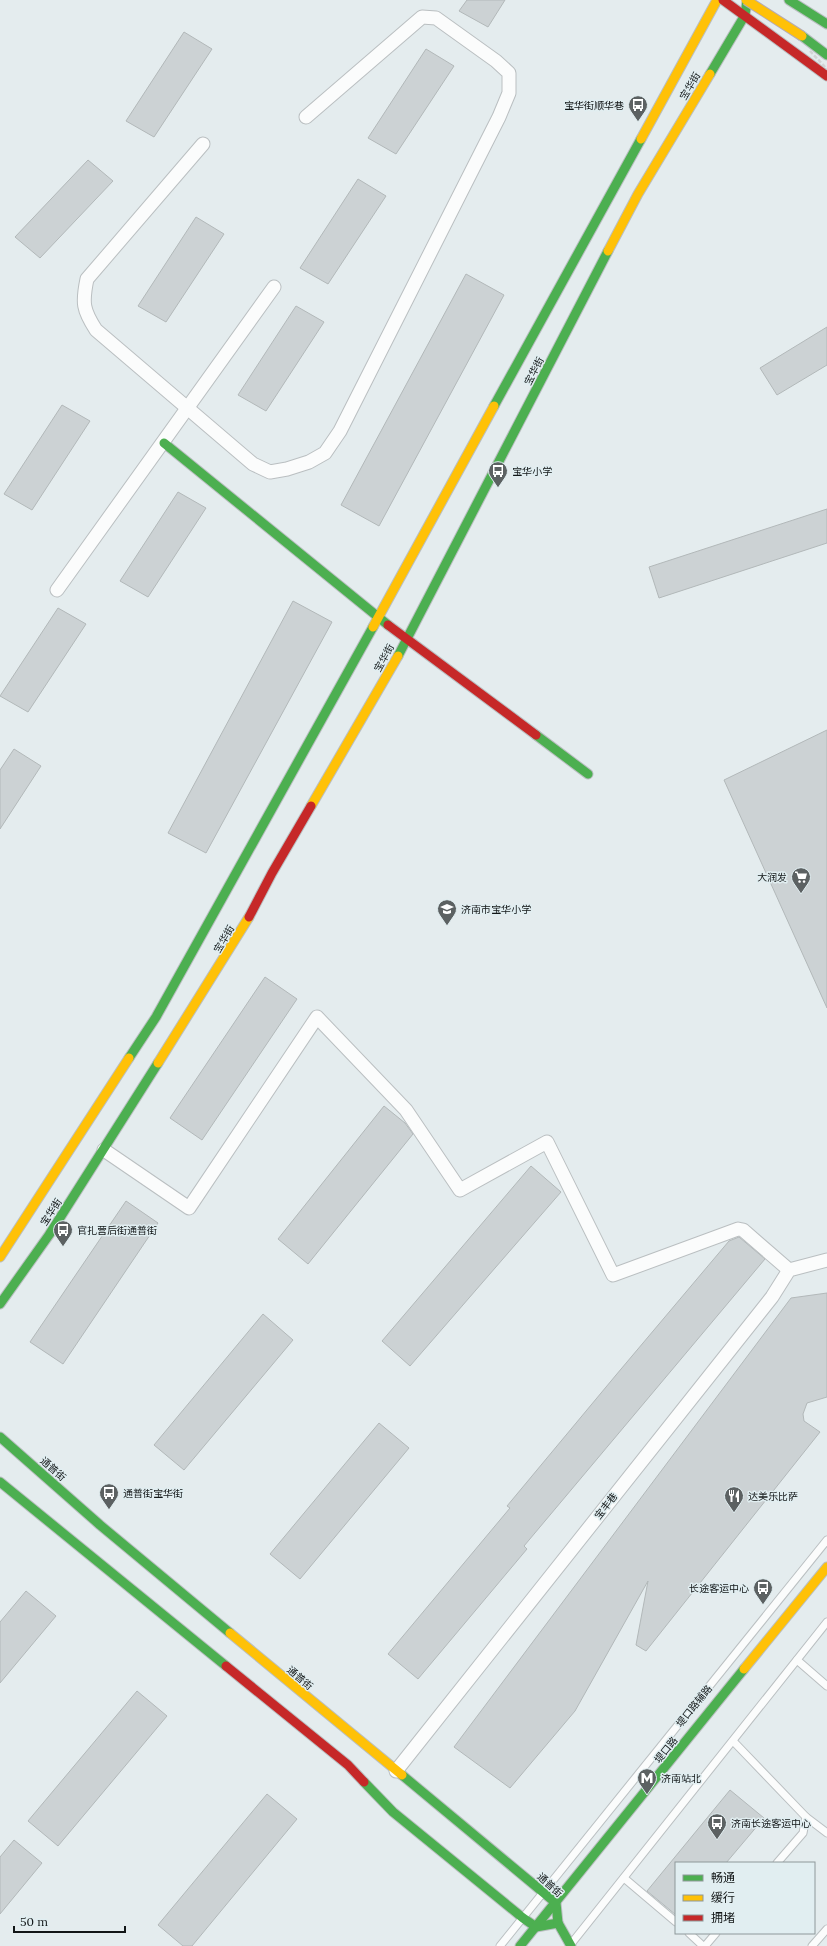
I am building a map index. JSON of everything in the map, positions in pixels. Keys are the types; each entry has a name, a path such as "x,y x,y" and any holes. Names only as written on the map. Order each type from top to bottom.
{"main road":[{"name":"宝华街","path":"0,1257 156,1017 378,618 717,0"},
{"path":"723,0 827,76"},
{"name":"宝华街","path":"0,1304 49,1235 104,1150 252,913 272,874 406,640 638,194 745,15 747,0"},
{"path":"747,0 802,36 827,55"},
{"path":"789,0 827,24"},
{"path":"802,36 827,61"},
{"path":"164,443 406,640 588,774"},
{"name":"通普街","path":"0,1437 112,1536 556,1903 558,1923"},
{"path":"0,1482 348,1765 393,1812 523,1918 536,1927 558,1923"},
{"name":"堤口路","path":"520,1946 827,1567"},
{"path":"549,1934 567,1912"},
{"path":"558,1923 570,1946"}],"street":[{"path":"203,144 87,279 83,300 86,315 96,330 253,464 270,472 287,469 309,462 325,453 340,430 499,117 509,93 509,73 496,61 436,18 422,17 306,117"},
{"path":"57,590 164,443 274,287"},
{"path":"104,1150 189,1208 317,1017 406,1110 460,1190 547,1142 613,1275 738,1229 744,1230 789,1270 827,1260"},
{"name":"宝丰巷","path":"396,1771 772,1297 789,1270"}],"lane":[{"name":"堤口路辅路","path":"500,1946 827,1540"},
{"path":"570,1946 827,1622"},
{"path":"797,1660 827,1686"},
{"path":"733,1741 806,1817 827,1833"},
{"path":"778,1862 803,1833 806,1817"},
{"path":"624,1878 675,1921"},
{"path":"812,1946 827,1929"},
{"path":"690,1934 704,1946 715,1934"}],"building":[{"path":"467,0 505,0 488,27 459,11"},
{"path":"184,32 212,49 154,137 126,121"},
{"path":"426,49 454,66 396,154 368,138"},
{"path":"88,160 113,181 40,258 15,237"},
{"path":"358,179 386,196 328,284 300,268"},
{"path":"196,217 224,234 166,322 138,306"},
{"path":"466,274 504,295 379,526 341,505"},
{"path":"296,306 324,322 266,411 238,395"},
{"path":"827,327 827,365 777,395 760,368"},
{"path":"62,405 90,421 32,510 4,494"},
{"path":"178,492 206,508 148,597 120,581"},
{"path":"827,509 827,543 659,598 649,567"},
{"path":"293,601 332,622 206,853 168,833"},
{"path":"58,608 86,624 28,712 0,696"},
{"name":"大润发","path":"827,730 827,1008 724,780"},
{"path":"14,749 41,766 0,829 0,770"},
{"path":"265,977 297,999 202,1140 170,1118"},
{"path":"384,1106 405,1123 413,1134 308,1264 278,1239"},
{"path":"531,1166 561,1192 410,1366 382,1341"},
{"path":"126,1201 158,1223 63,1364 30,1342"},
{"path":"739,1237 765,1259 524,1546 527,1549 418,1679 388,1654 510,1508 507,1506 616,1375 729,1241"},
{"path":"827,1293 827,1397 807,1403 803,1414 804,1421 820,1432 646,1651 636,1645 648,1581 575,1711 510,1788 454,1747 791,1298"},
{"path":"263,1314 293,1340 184,1470 154,1445"},
{"path":"379,1423 409,1448 300,1579 270,1554"},
{"path":"26,1591 56,1616 0,1683 0,1622"},
{"path":"137,1691 167,1716 58,1846 28,1821"},
{"name":"济南长途客运中心","path":"730,1790 764,1818 727,1862 675,1862 675,1914 647,1891"},
{"path":"267,1794 297,1819 192,1946 183,1946 158,1925"},
{"path":"14,1840 42,1863 0,1914 0,1857"}],"traffic: fast":[{"path":"789,0 827,24"},
{"path":"710,74 745,15 747,1"},
{"path":"802,36 827,55"},
{"path":"494,406 641,139"},
{"path":"398,656 608,251"},
{"path":"164,443 388,625"},
{"path":"129,1058 156,1017 373,627"},
{"path":"536,735 588,774"},
{"path":"0,1304 49,1235 158,1063"},
{"path":"0,1437 100,1525 230,1633"},
{"path":"0,1482 226,1666"},
{"path":"520,1946 744,1669"},
{"path":"364,1782 393,1812 523,1918 536,1927 558,1923 556,1903 402,1775"},
{"path":"558,1923 571,1946"}],"traffic: slow":[{"path":"641,139 717,0"},
{"path":"746,0 802,36"},
{"path":"608,251 638,194 710,74"},
{"path":"373,627 494,406"},
{"path":"311,806 398,656"},
{"path":"158,1063 249,917"},
{"path":"0,1257 129,1058"},
{"path":"744,1669 827,1567"},
{"path":"230,1633 402,1775"}],"traffic: jam":[{"path":"723,0 827,76"},
{"path":"388,625 536,735"},
{"path":"249,917 272,873 311,806"},
{"path":"226,1666 348,1765 364,1782"}],"place":[{"name":"宝华街顺华巷","path":"638,122"},
{"name":"宝华小学","path":"498,488"},
{"name":"大润发","path":"801,894"},
{"name":"济南市宝华小学","path":"447,926"},
{"name":"官扎营后街通普街","path":"63,1247"},
{"name":"通普街宝华街","path":"109,1510"},
{"name":"达美乐比萨","path":"734,1513"},
{"name":"长途客运中心","path":"763,1605"},
{"name":"济南站北","path":"647,1795"},
{"name":"济南长途客运中心","path":"717,1840"}]}
